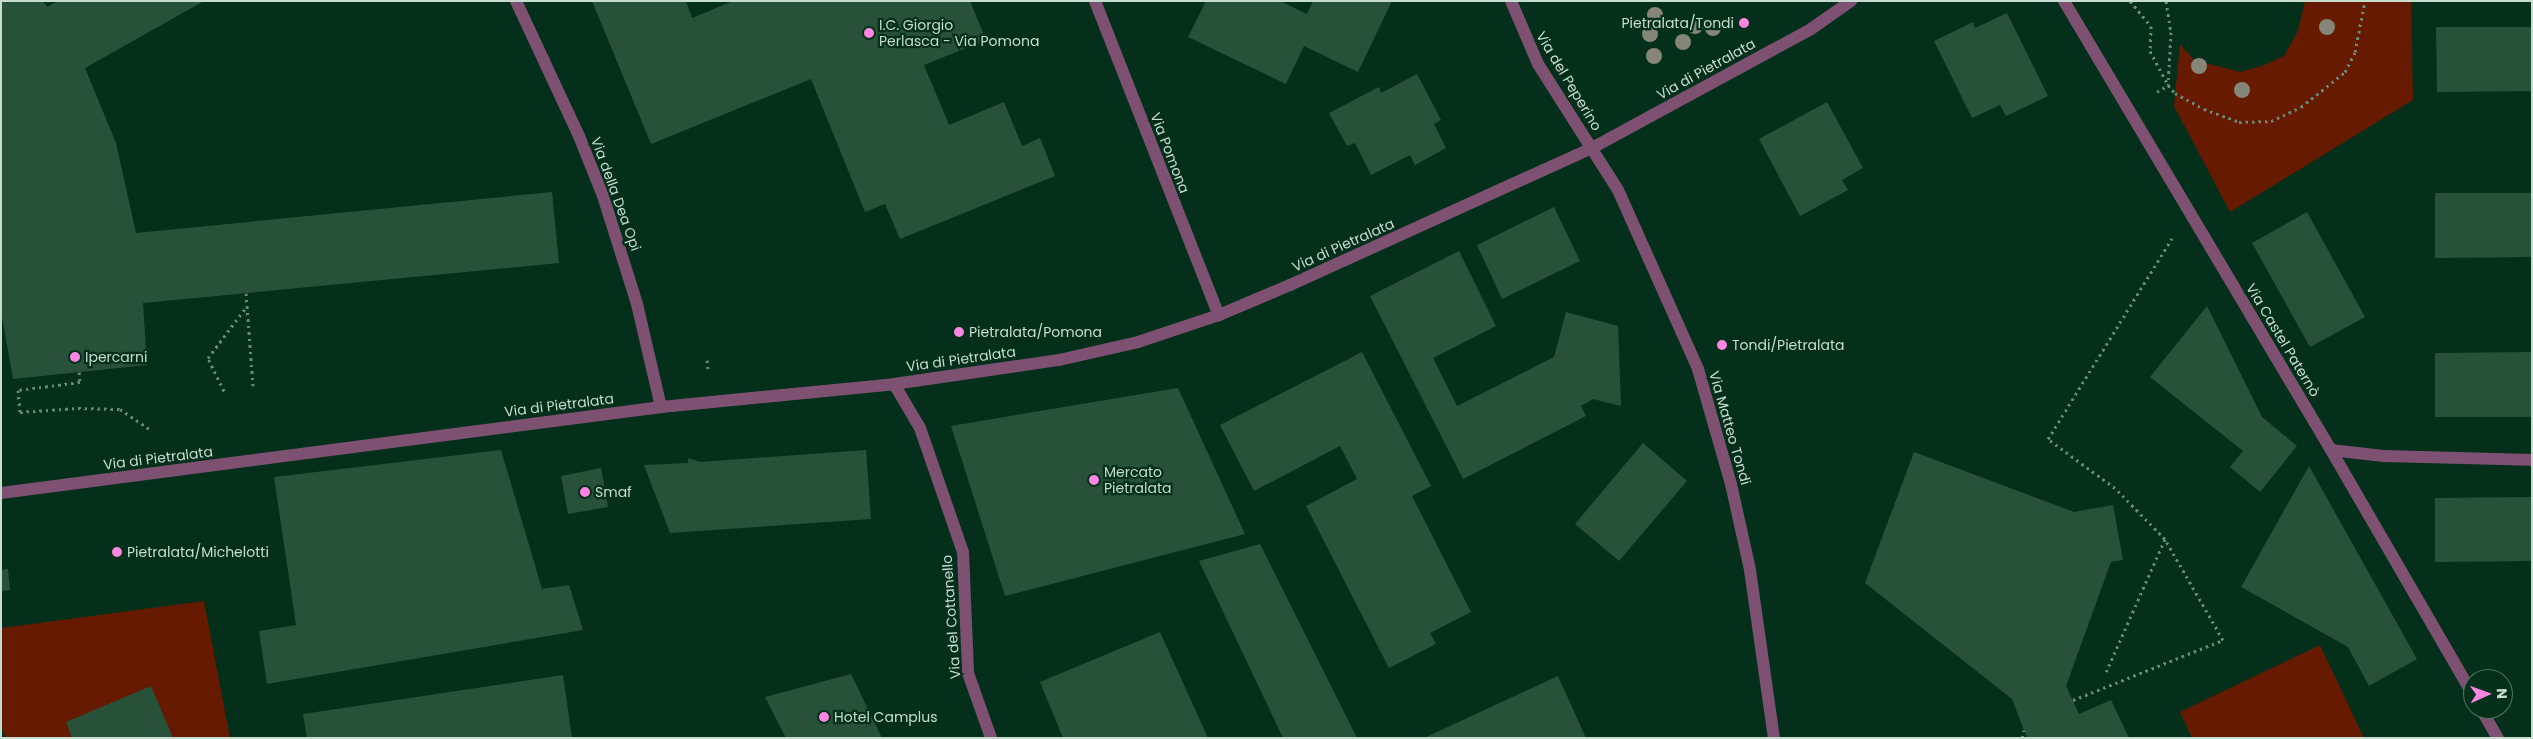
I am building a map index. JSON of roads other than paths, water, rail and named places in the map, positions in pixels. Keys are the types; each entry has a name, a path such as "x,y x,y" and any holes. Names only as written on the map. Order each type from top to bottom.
{"street":[{"name":"Via della Dea Opi","path":"516,1 579,136 603,196 637,304 661,407"},
{"name":"Via Pomona","path":"1095,1 1218,315"},
{"name":"Via del Peperino","path":"1511,1 1538,64 1592,148"},
{"name":"Via di Pietralata","path":"1,492 661,407 894,384 1069,358 1138,342 1218,315 1592,148 1811,28 1851,1"},
{"name":"Via Castel Paternò","path":"2064,1 2331,450 2463,678"},
{"name":"Via Matteo Tondi","path":"1592,148 1618,190 1675,313 1714,422 1750,570 1764,654 1774,738"},
{"name":"Via del Cottanello","path":"894,384 920,428 963,552 968,673 991,738"},
{"path":"2331,450 2384,456 2532,460"},
{"path":"2487,719 2498,738"}],"place":[{"name":"Pietralata/Tondi","path":"1744,23"},
{"name":"I.C. Giorgio Perlasca - Via Pomona","path":"869,33"},
{"name":"Pietralata/Pomona","path":"959,332"},
{"name":"Tondi/Pietralata","path":"1722,345"},
{"name":"Ipercarni","path":"75,357"},
{"name":"Mercato Pietralata","path":"1094,480"},
{"name":"Smaf","path":"585,492"},
{"name":"Pietralata/Michelotti","path":"117,552"},
{"name":"Hotel Camplus","path":"824,717"}]}
